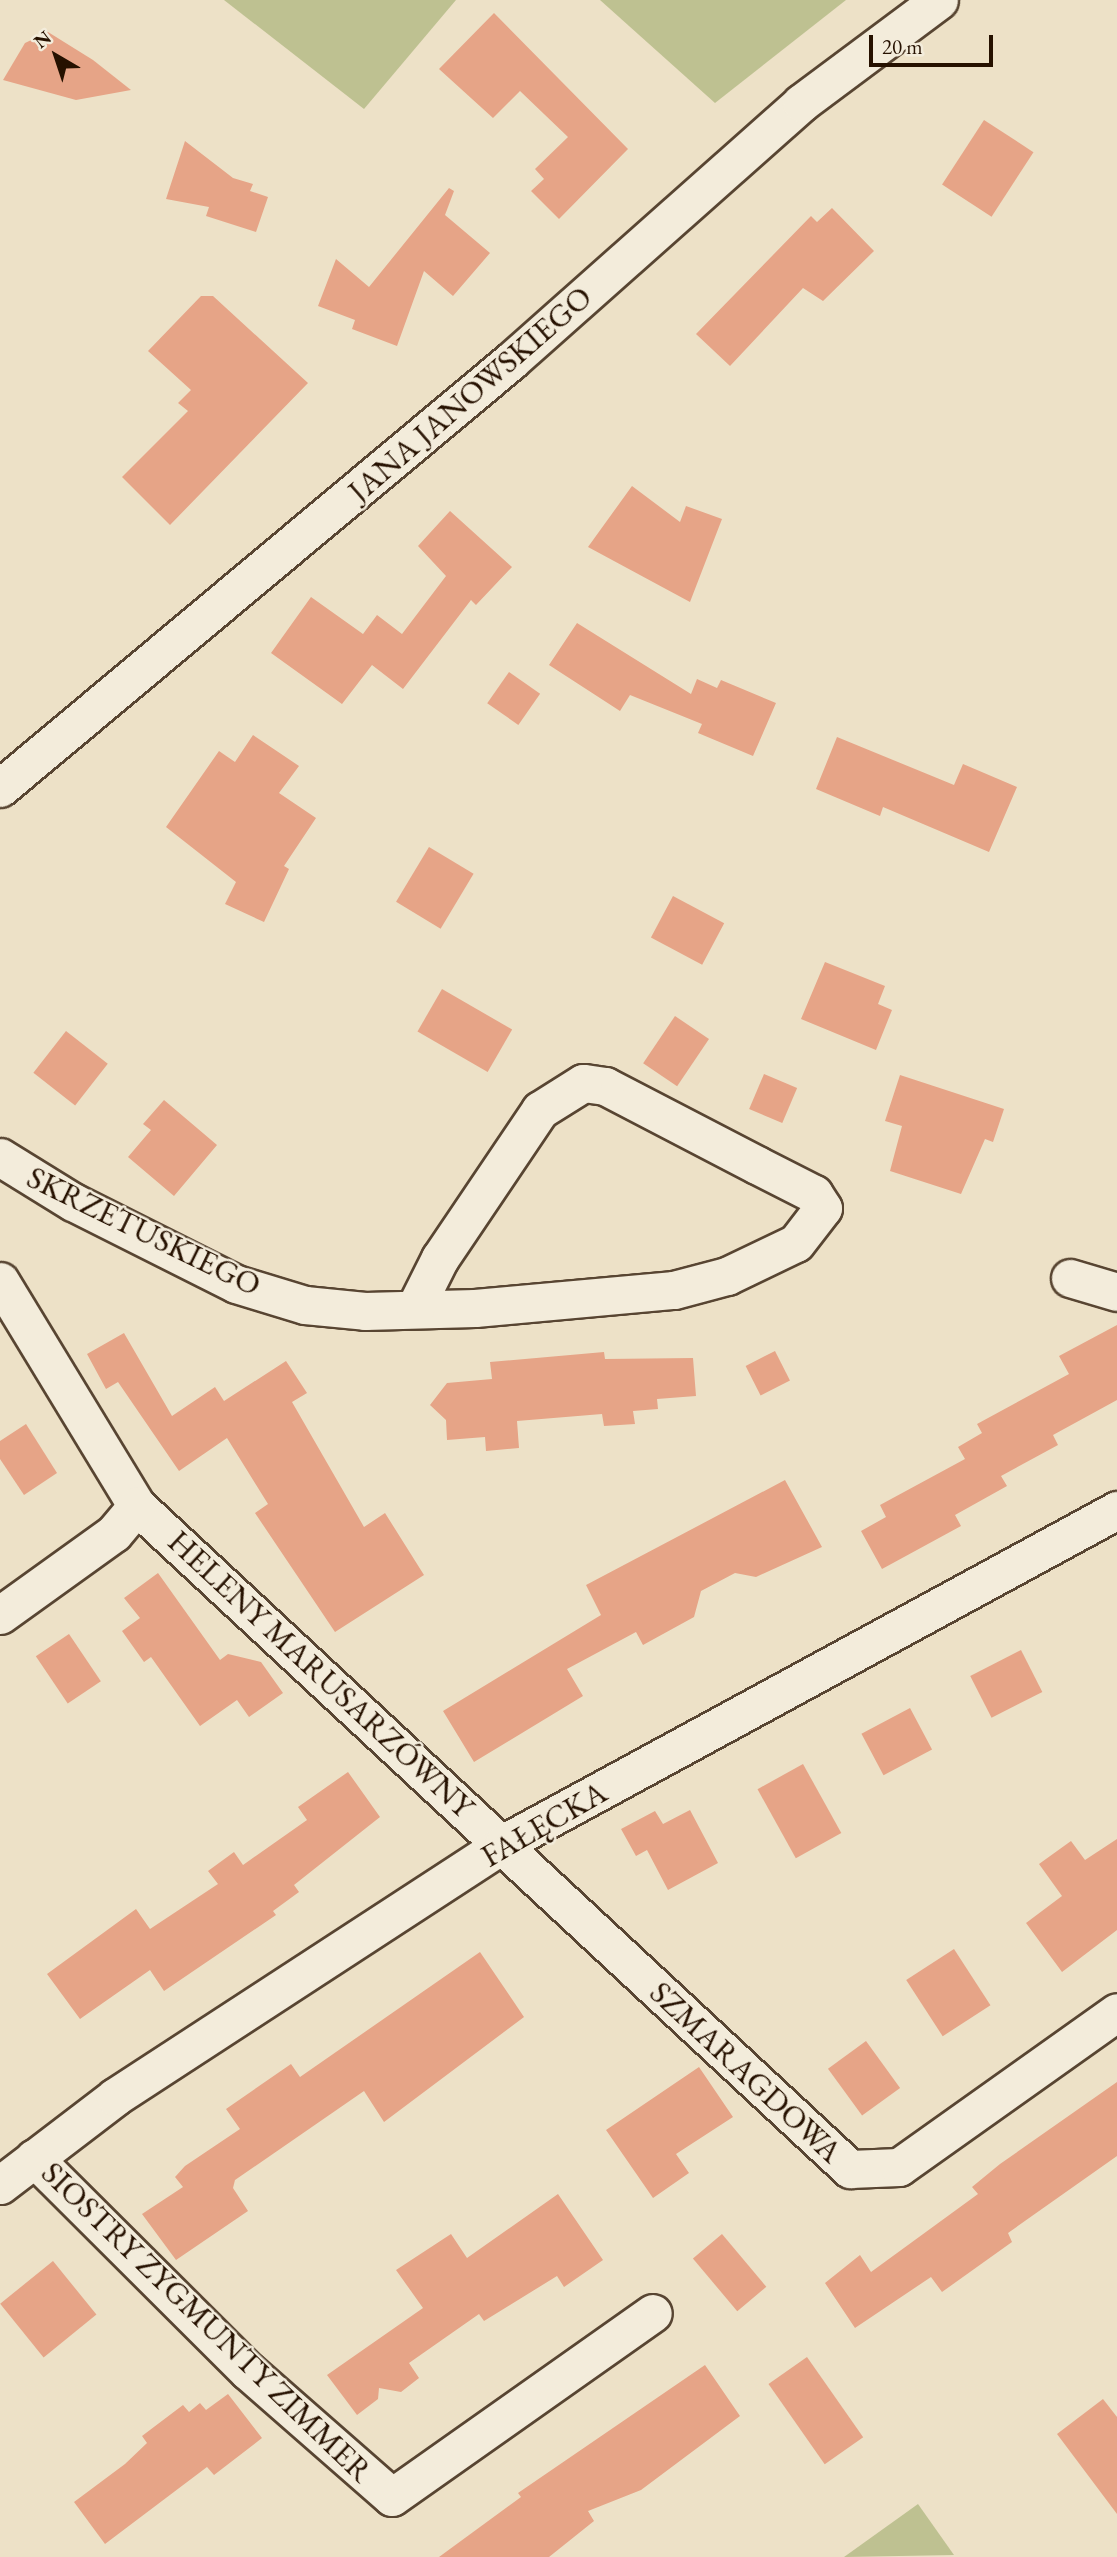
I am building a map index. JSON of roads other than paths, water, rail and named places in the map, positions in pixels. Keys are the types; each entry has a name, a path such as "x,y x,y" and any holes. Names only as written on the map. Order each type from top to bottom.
{"street":[{"name":"JANA JANOWSKIEGO","path":"0,788 512,360 792,110 939,0"},
{"name":"SKRZETUSKIEGO","path":"0,1157 72,1202 236,1284 305,1305 415,1308 674,1290 727,1276 796,1242 823,1208 814,1194 606,1086 583,1083 540,1110 440,1258 415,1308"},
{"path":"1070,1278 1117,1292"},
{"name":"HELENY MARUSARZÓWNY","path":"0,1281 137,1506 504,1843"},
{"name":"HELENY MARUSARZÓWNY","path":"0,1615 114,1533 137,1506"},
{"name":"FAŁĘCKA","path":"0,2185 116,2097 504,1843 1117,1510"},
{"name":"SZMARAGDOWA","path":"504,1843 850,2169 900,2167 1117,2012"},
{"name":"SIOSTRY ZYGMUNTY ZIMMER","path":"34,2158 248,2371 392,2497 653,2313"}]}
